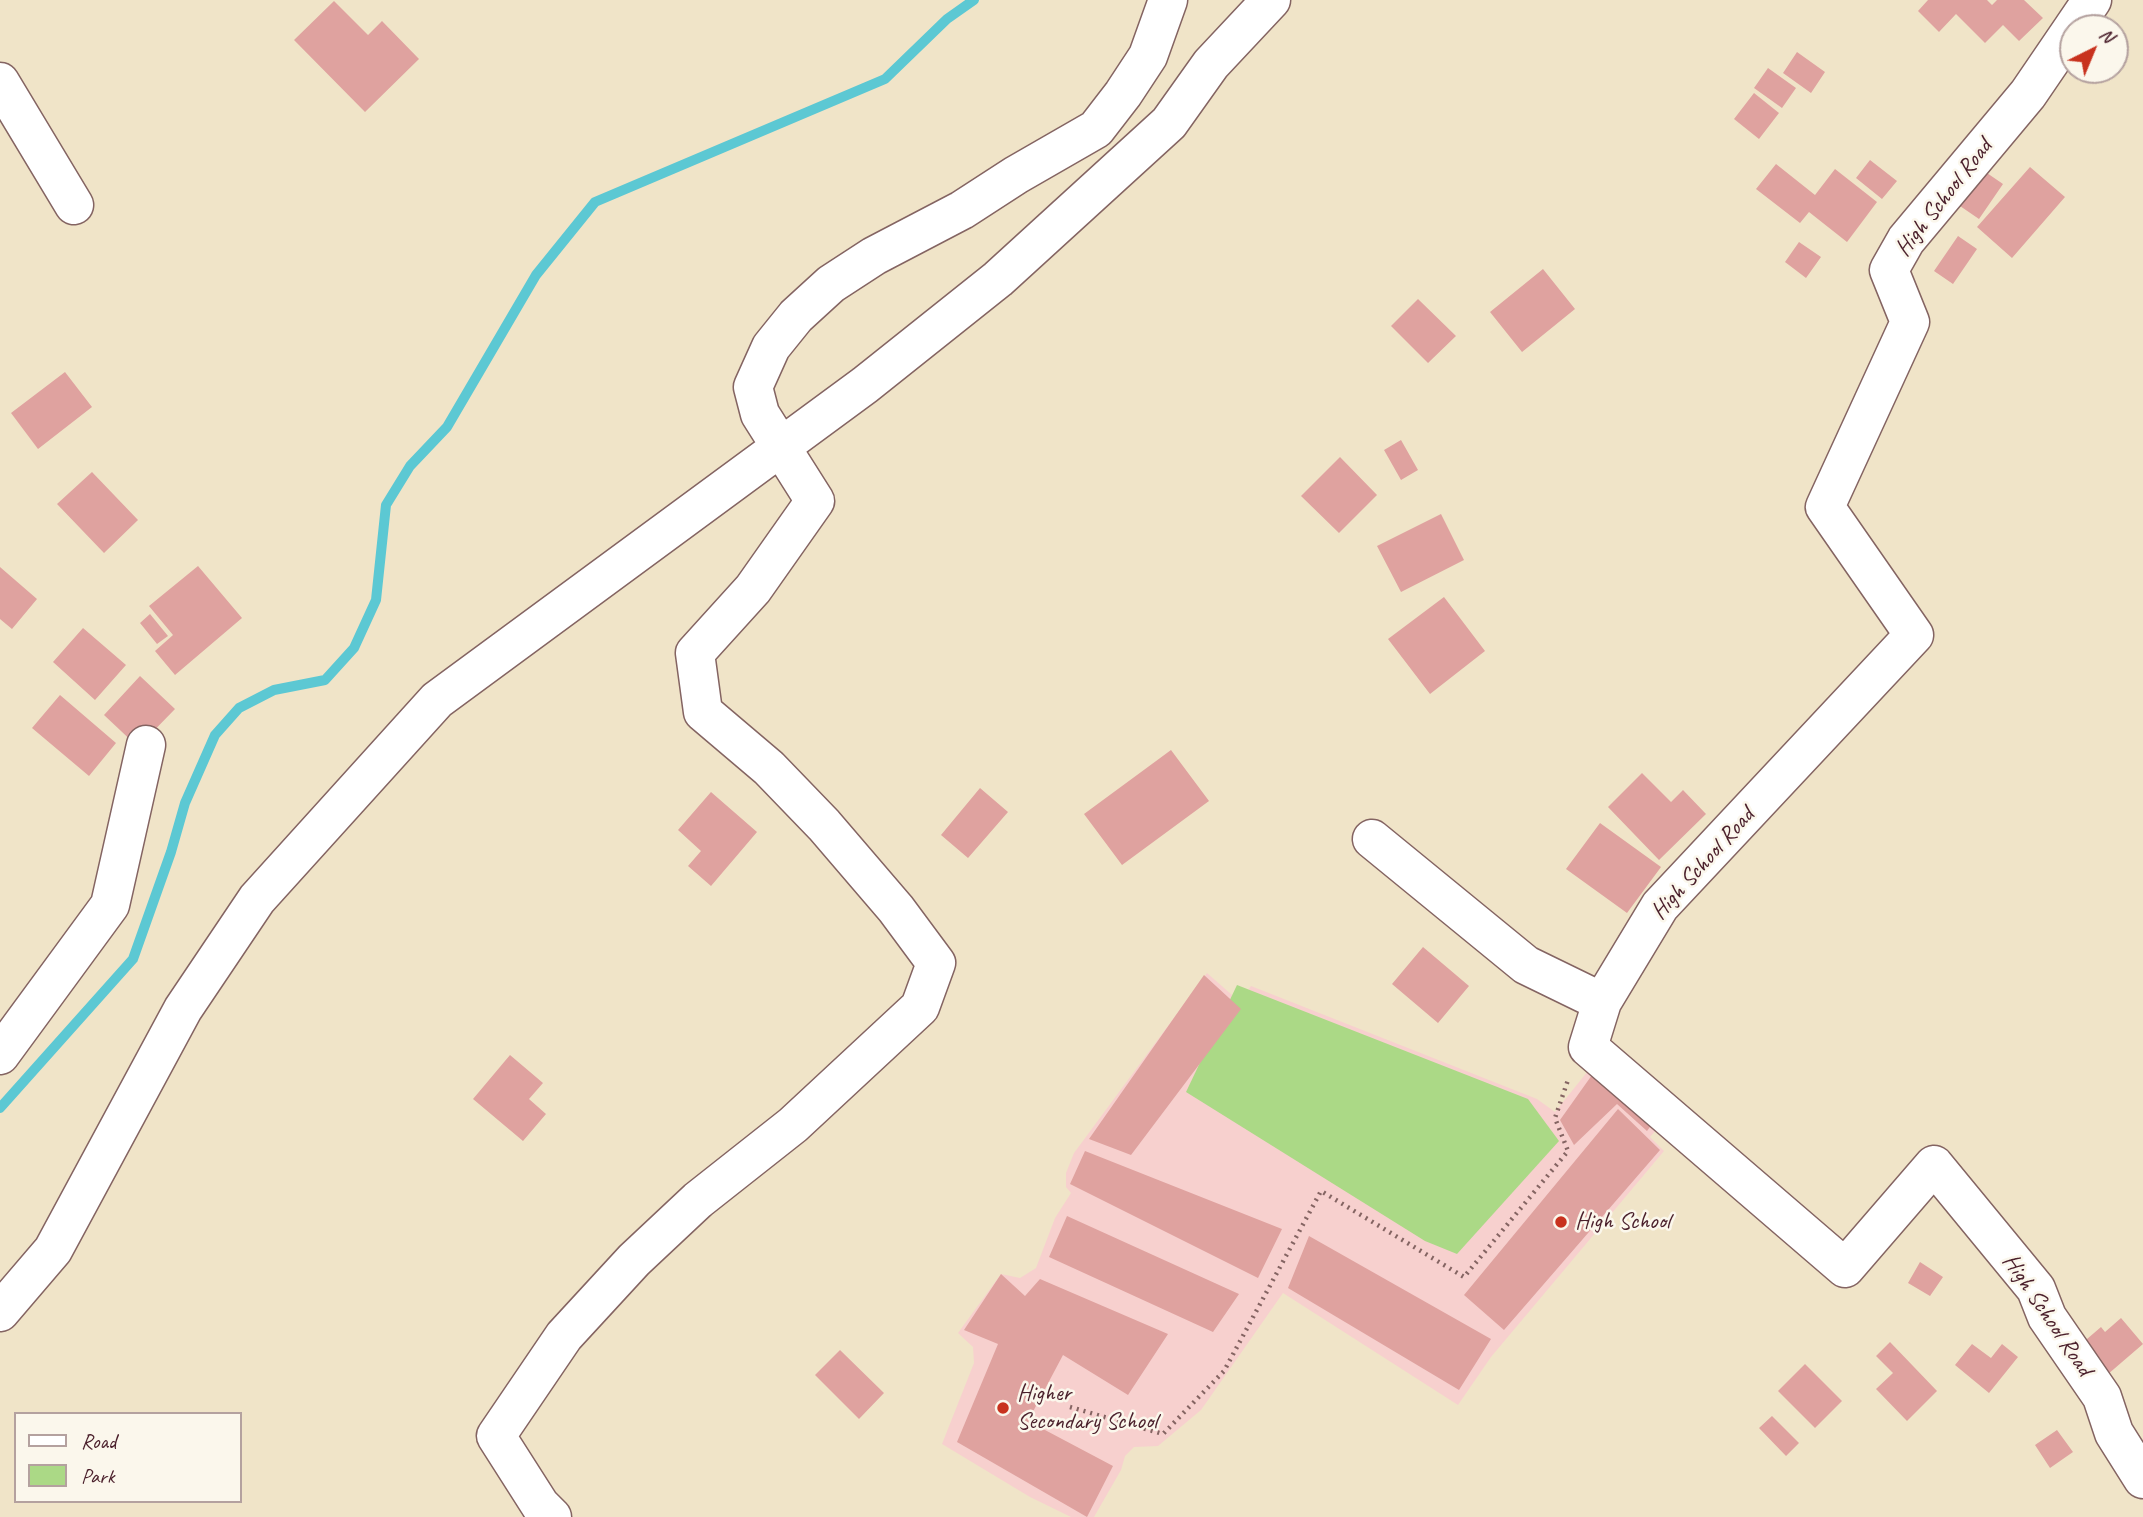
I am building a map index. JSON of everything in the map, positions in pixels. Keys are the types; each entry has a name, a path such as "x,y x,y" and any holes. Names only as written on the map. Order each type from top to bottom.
{"street":[{"path":"552,1517 540,1505 496,1436 564,1336 634,1260 698,1200 793,1125 920,1007 936,963 896,909 824,825 769,768 703,712 695,653 752,589 815,501 760,414 753,387 771,347 796,316 831,284 874,256 962,210 1096,129 1148,55 1168,0"},
{"path":"0,1312 53,1250 183,1009 266,889 437,700 865,385 998,279 1169,123 1211,64 1270,0"},
{"name":"High School Road","path":"2059,49 2028,94 1906,240 1889,270 1910,322 1825,507 1914,635 1660,906 1602,1002 1588,1047 1845,1268 1934,1165 2036,1289 2047,1317 2102,1397 2114,1433 2143,1479"},
{"path":"0,82 74,205"},
{"path":"0,1055 110,905 146,745"},
{"path":"1372,839 1526,965 1602,1002"}],"path":[{"path":"1070,1407 1163,1434 1224,1371 1321,1191 1464,1277 1569,1151 1555,1118 1570,1073 1588,1047"}],"shaded area":[{"path":"1207,973 1240,1002 1251,986 1537,1099 1555,1112 1592,1066 1663,1122 1650,1137 1664,1151 1491,1357 1458,1405 1283,1293 1201,1410 1158,1446 1134,1447 1125,1456 1121,1470 1094,1517 1071,1517 1030,1497 942,1444 974,1363 973,1347 958,1333 1001,1274 1020,1278 1036,1268 1055,1218 1071,1193 1066,1187 1066,1173 1074,1153"}],"green space":[{"path":"1237,985 1528,1099 1559,1141 1457,1254 1425,1241 1186,1092"}],"building":[{"path":"1928,0 1987,0 1992,5 1997,0 2024,0 2043,18 2019,41 2003,25 1985,43 1956,14 1939,32 1918,11"},
{"path":"334,1 368,35 382,21 419,59 365,112 294,40"},
{"path":"1797,52 1825,72 1811,93 1783,73"},
{"path":"1768,68 1796,88 1782,108 1754,88"},
{"path":"1754,93 1779,113 1759,139 1734,119"},
{"path":"1870,160 1897,181 1882,199 1856,178"},
{"path":"1776,164 1815,195 1835,169 1877,202 1847,242 1809,212 1800,223 1756,189"},
{"path":"2030,167 2065,197 2012,258 1977,227"},
{"path":"1984,171 2003,184 1979,219 1960,206"},
{"path":"1958,236 1977,249 1953,284 1934,271"},
{"path":"1799,242 1821,257 1806,278 1785,262"},
{"path":"1543,269 1575,309 1522,352 1490,312"},
{"path":"1418,299 1456,336 1428,363 1391,326"},
{"path":"65,372 92,407 38,449 11,413"},
{"path":"1401,440 1418,470 1401,480 1384,450"},
{"path":"1340,457 1377,495 1339,533 1301,496"},
{"path":"92,472 138,520 104,553 57,504"},
{"path":"1441,514 1464,560 1401,592 1377,546"},
{"path":"198,566 242,618 175,675 155,651 173,635 149,606"},
{"path":"0,567 37,599 12,629 0,619"},
{"path":"1444,597 1485,651 1430,694 1388,639"},
{"path":"150,614 168,636 157,644 140,623"},
{"path":"83,628 126,665 95,700 53,662"},
{"path":"140,676 175,709 138,747 104,715"},
{"path":"60,695 116,743 89,776 32,728"},
{"path":"1171,750 1209,801 1122,865 1084,814"},
{"path":"1642,773 1671,802 1683,790 1706,814 1659,860 1608,807"},
{"path":"980,788 1008,812 968,858 941,835"},
{"path":"711,792 757,832 711,886 688,866 701,851 678,830"},
{"path":"1600,823 1661,867 1627,913 1566,869"},
{"path":"1423,947 1469,986 1438,1023 1392,984"},
{"path":"1204,975 1241,1009 1131,1155 1089,1139"},
{"path":"510,1055 543,1083 529,1099 546,1114 523,1141 473,1099"},
{"path":"1592,1075 1655,1120 1647,1131 1617,1104 1574,1145 1560,1120"},
{"name":"High School","path":"1618,1109 1660,1150 1504,1330 1464,1295"},
{"path":"1085,1151 1282,1229 1258,1278 1070,1184"},
{"path":"1067,1216 1239,1294 1213,1332 1049,1257"},
{"path":"1309,1236 1491,1339 1459,1390 1288,1288"},
{"path":"1920,1262 1943,1277 1930,1296 1908,1283"},
{"name":"Higher Secondary School","path":"1001,1274 1025,1296 1040,1279 1168,1334 1128,1395 1063,1355 1028,1421 1113,1466 1087,1517 957,1442 998,1344 964,1330"},
{"path":"2121,1318 2143,1344 2100,1381 2073,1351 2101,1327 2105,1332"},
{"path":"1890,1342 1937,1391 1907,1421 1876,1389 1893,1373 1876,1356"},
{"path":"1972,1344 1991,1358 2002,1344 2018,1357 1989,1393 1955,1365"},
{"path":"840,1350 884,1393 859,1419 815,1375"},
{"path":"1805,1364 1842,1401 1815,1428 1778,1391"},
{"path":"1772,1416 1799,1443 1786,1456 1759,1428"},
{"path":"2057,1430 2073,1452 2050,1468 2035,1445"}],"waterway":[{"path":"0,1108 133,959 171,852 185,803 215,735 239,708 274,690 325,680 354,648 376,600 386,505 410,466 447,427 536,275 595,202 885,79 947,19 974,0"}],"place":[{"name":"High School","path":"1561,1222"},
{"name":"Higher Secondary School","path":"1003,1408"}]}
